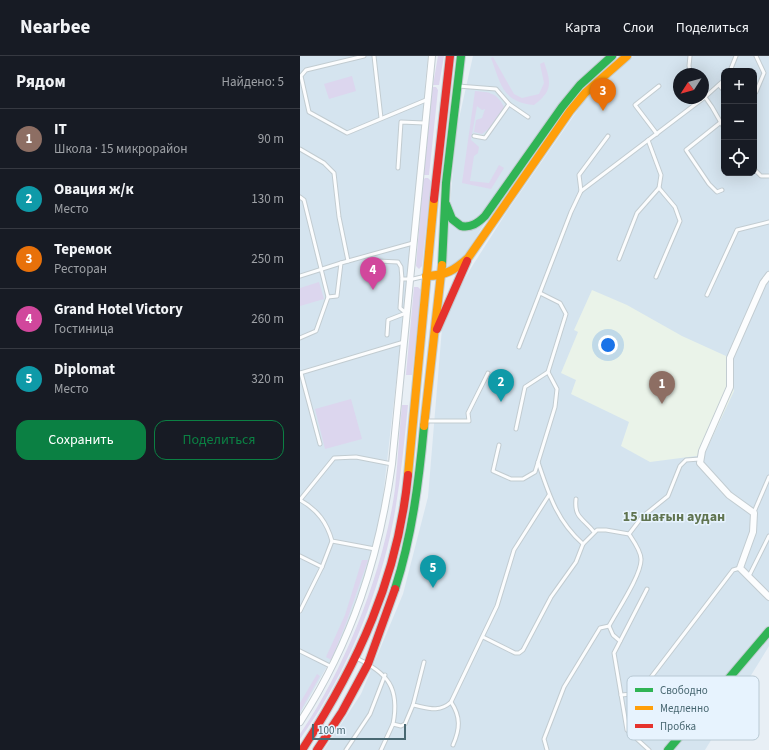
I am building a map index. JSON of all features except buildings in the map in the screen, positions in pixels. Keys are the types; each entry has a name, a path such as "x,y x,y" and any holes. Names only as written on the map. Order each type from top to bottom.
{"main road":[{"path":"302,750 319,725 356,658 378,607 394,558 405,503 426,276 450,56"},
{"path":"319,749 342,712 368,664 388,612 403,564 419,482 432,341 441,277 445,197 461,56"},
{"path":"445,197 448,212 452,220 459,225 471,227 478,224 562,107 580,85 612,56"},
{"path":"432,341 468,258 570,111 585,93 627,56"},
{"path":"426,276 441,277 452,273 468,258"},
{"path":"731,676 769,631"},
{"path":"668,750 676,740"}],"street":[{"path":"300,722 318,695 332,667 362,598 386,512 404,342 426,100 432,56"},
{"path":"769,275 763,283 730,358 730,387 700,459 703,468 729,495 754,513 753,532 740,568 769,596"}],"lane":[{"path":"364,56 306,70 301,76 309,112 347,133 426,100"},
{"path":"374,56 381,118"},
{"path":"690,56 690,68"},
{"path":"731,68 736,56"},
{"path":"756,56 764,72 757,90"},
{"path":"709,92 719,85 721,87"},
{"path":"458,86 496,89 509,104 528,117"},
{"path":"657,134 635,104 659,86"},
{"path":"709,103 721,122 686,150 709,184 717,192 722,190"},
{"path":"474,136 485,138 509,104"},
{"path":"581,191 694,104"},
{"path":"398,168 401,122 424,123"},
{"path":"519,347 581,191 579,175 608,136"},
{"path":"619,260 637,213 659,188 661,175 648,140"},
{"path":"300,149 324,163 334,173 339,217 348,261"},
{"path":"757,172 761,176 769,176"},
{"path":"656,277 680,222 675,207 659,188"},
{"path":"300,197 304,200 328,297 316,331 300,338"},
{"path":"706,295 737,230 769,222"},
{"path":"300,276 348,261 413,244"},
{"path":"378,261 398,262 401,267 402,279 400,308 406,313 388,320 387,335"},
{"path":"328,297 337,296 341,263"},
{"path":"402,279 426,276"},
{"path":"516,429 525,387 548,372 566,314 560,303 540,292"},
{"path":"320,444 300,373 404,342"},
{"path":"499,445 493,471 511,479 523,479 535,472 555,407 557,389 548,372"},
{"path":"424,421 469,421 468,413 488,373"},
{"path":"300,611 322,567 332,541 327,525 310,505 300,500 334,458 356,457 392,464"},
{"path":"629,534 642,517 668,496 680,466 686,460 700,459"},
{"path":"538,462 554,509 566,526 583,544"},
{"path":"754,513 769,477"},
{"path":"413,705 439,710 451,702 497,606 514,550 549,495"},
{"path":"576,499 575,510 578,517 594,532"},
{"path":"483,637 515,653 519,653 523,650 550,597 576,562 583,544 594,532 606,530 629,534"},
{"path":"547,750 544,739 564,687 600,628 609,626 639,572 641,558 629,534"},
{"path":"750,576 769,536"},
{"path":"332,541 376,549"},
{"path":"300,556 322,567"},
{"path":"652,676 734,570 740,568"},
{"path":"627,730 614,653 647,589"},
{"path":"609,626 614,635 620,641"},
{"path":"300,652 332,667"},
{"path":"356,658 385,675 391,686 395,700 393,724 381,750"},
{"path":"393,724 401,726 405,724 413,705 424,662"},
{"path":"346,750 370,714 385,675"},
{"path":"621,695 627,694"},
{"path":"451,702 458,712 459,723 458,733 453,745"},
{"path":"638,740 649,750"}],"shaded area":[{"path":"300,56 428,56 425,85 426,100 418,189 380,523 370,560 342,640 300,714"},
{"path":"438,56 444,56 439,85 433,85"},
{"path":"473,56 606,56 526,156 467,252 447,272 446,256 456,132"},
{"name":"15 шағын аудан","path":"633,56 769,56 769,646 751,676 627,676 627,740 711,740 705,750 324,750 361,694 403,594 428,497 442,328 458,291 508,210 589,94 610,74"},
{"path":"493,57 514,94 522,98 539,94 544,83 540,64 544,62 549,81 549,86 545,95 534,105 523,103 509,96 501,84 491,58"},
{"path":"352,76 356,91 329,99 324,84"},
{"path":"432,87 436,87 438,90 429,175 423,175"},
{"path":"475,91 485,92 496,96 504,107 492,126 482,134 474,132 476,120 482,118 485,109 482,110 477,106 471,140 479,147 478,153 474,156 470,181 489,183 499,165 504,168 491,189 462,183"},
{"path":"428,178 431,181 422,266 419,269 416,266 423,180"},
{"path":"319,282 324,299 300,306 300,288"},
{"path":"414,287 418,287 421,290 412,375 406,375"},
{"path":"592,290 627,305 682,336 726,356 734,391 704,455 650,462 621,446 629,422 571,394 576,380 561,373 578,332 574,330"},
{"path":"351,399 362,439 325,449 315,409"},
{"path":"402,405 408,405 400,477 395,513 380,574 363,624 341,672 315,718 300,739 300,734 317,708 347,649 361,617 382,552 390,520 395,489"},
{"path":"362,560 368,560 345,626 331,660 326,657 345,615"},
{"path":"317,674 320,676 300,712 300,703"}],"traffic: fast":[{"path":"442,265 446,183 461,56"},
{"path":"446,204 452,219 461,226 471,226 482,219 562,107 580,85 612,56"},
{"path":"395,589 406,549 414,508 424,426"},
{"path":"731,676 769,631"},
{"path":"668,750 676,740"}],"traffic: slow":[{"path":"426,276 439,275 449,272 468,258 570,111 585,93 627,56"},
{"path":"408,475 434,199"},
{"path":"424,426 442,265"}],"traffic: jam":[{"path":"434,199 450,56"},
{"path":"437,329 467,261"},
{"path":"302,750 341,685 358,652 372,619 385,585 395,549 403,513 408,475"},
{"path":"317,750 342,712 368,664 395,589"}],"place":[{"name":"Теремок","path":"603,111"},
{"name":"Grand Hotel Victory","path":"373,290"},
{"name":"Овация ж/к","path":"501,402"},
{"name":"IT","path":"662,404"},
{"name":"Diplomat","path":"433,588"}],"district":[{"name":"15 шағын аудан","path":"674,516"}]}
